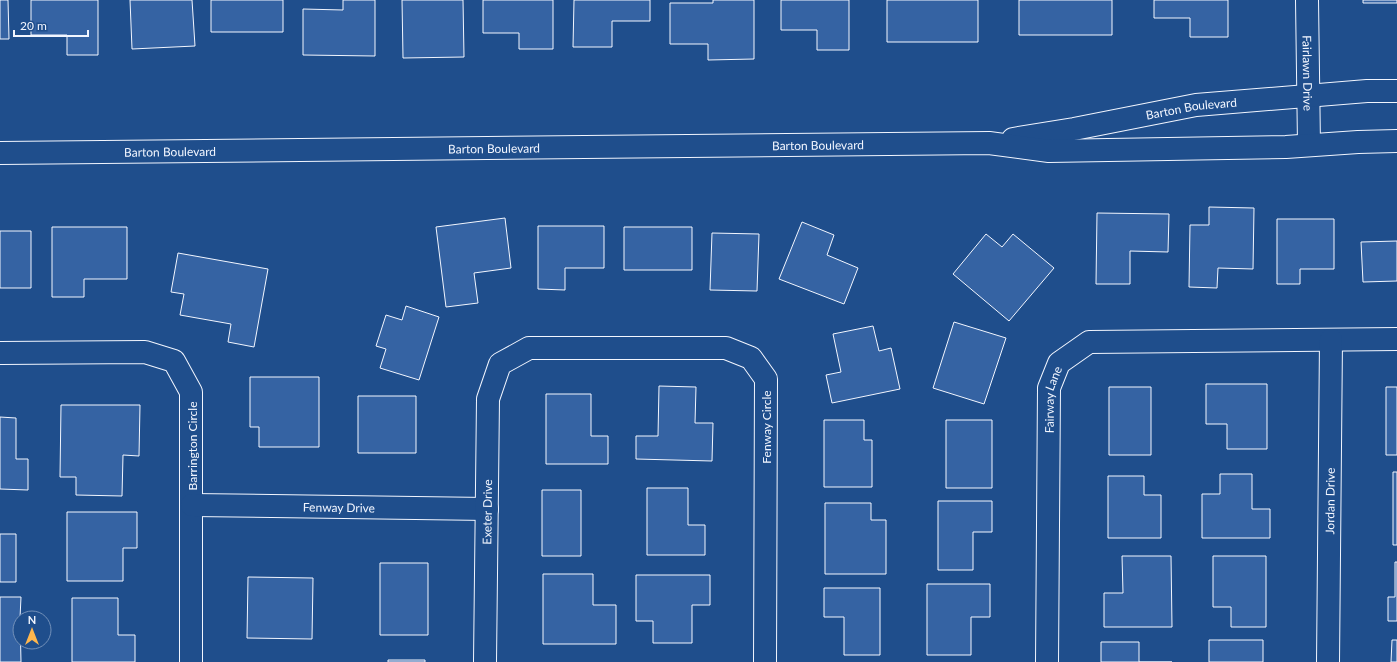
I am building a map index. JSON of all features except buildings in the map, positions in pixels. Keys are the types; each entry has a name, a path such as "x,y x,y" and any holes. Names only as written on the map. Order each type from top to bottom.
{"street":[{"name":"Fairlawn Drive","path":"1307,0 1309,145"},
{"name":"Barton Boulevard","path":"988,143 1074,129 1196,105 1366,91 1397,91"},
{"name":"Barton Boulevard","path":"0,153 988,143 1049,151 1286,147 1397,141"},
{"name":"Fairway Lane","path":"1047,662 1049,388 1059,363 1090,342 1397,339"},
{"name":"Jordan Drive","path":"1328,662 1331,340"},
{"name":"Fenway Circle","path":"500,364 529,348 726,348 751,358 766,379 765,662"},
{"name":"Barrington Circle","path":"0,353 145,352 174,361 191,392 191,662"},
{"name":"Exeter Drive","path":"485,662 488,399 500,364"},
{"name":"Fenway Drive","path":"192,505 487,509"}]}
